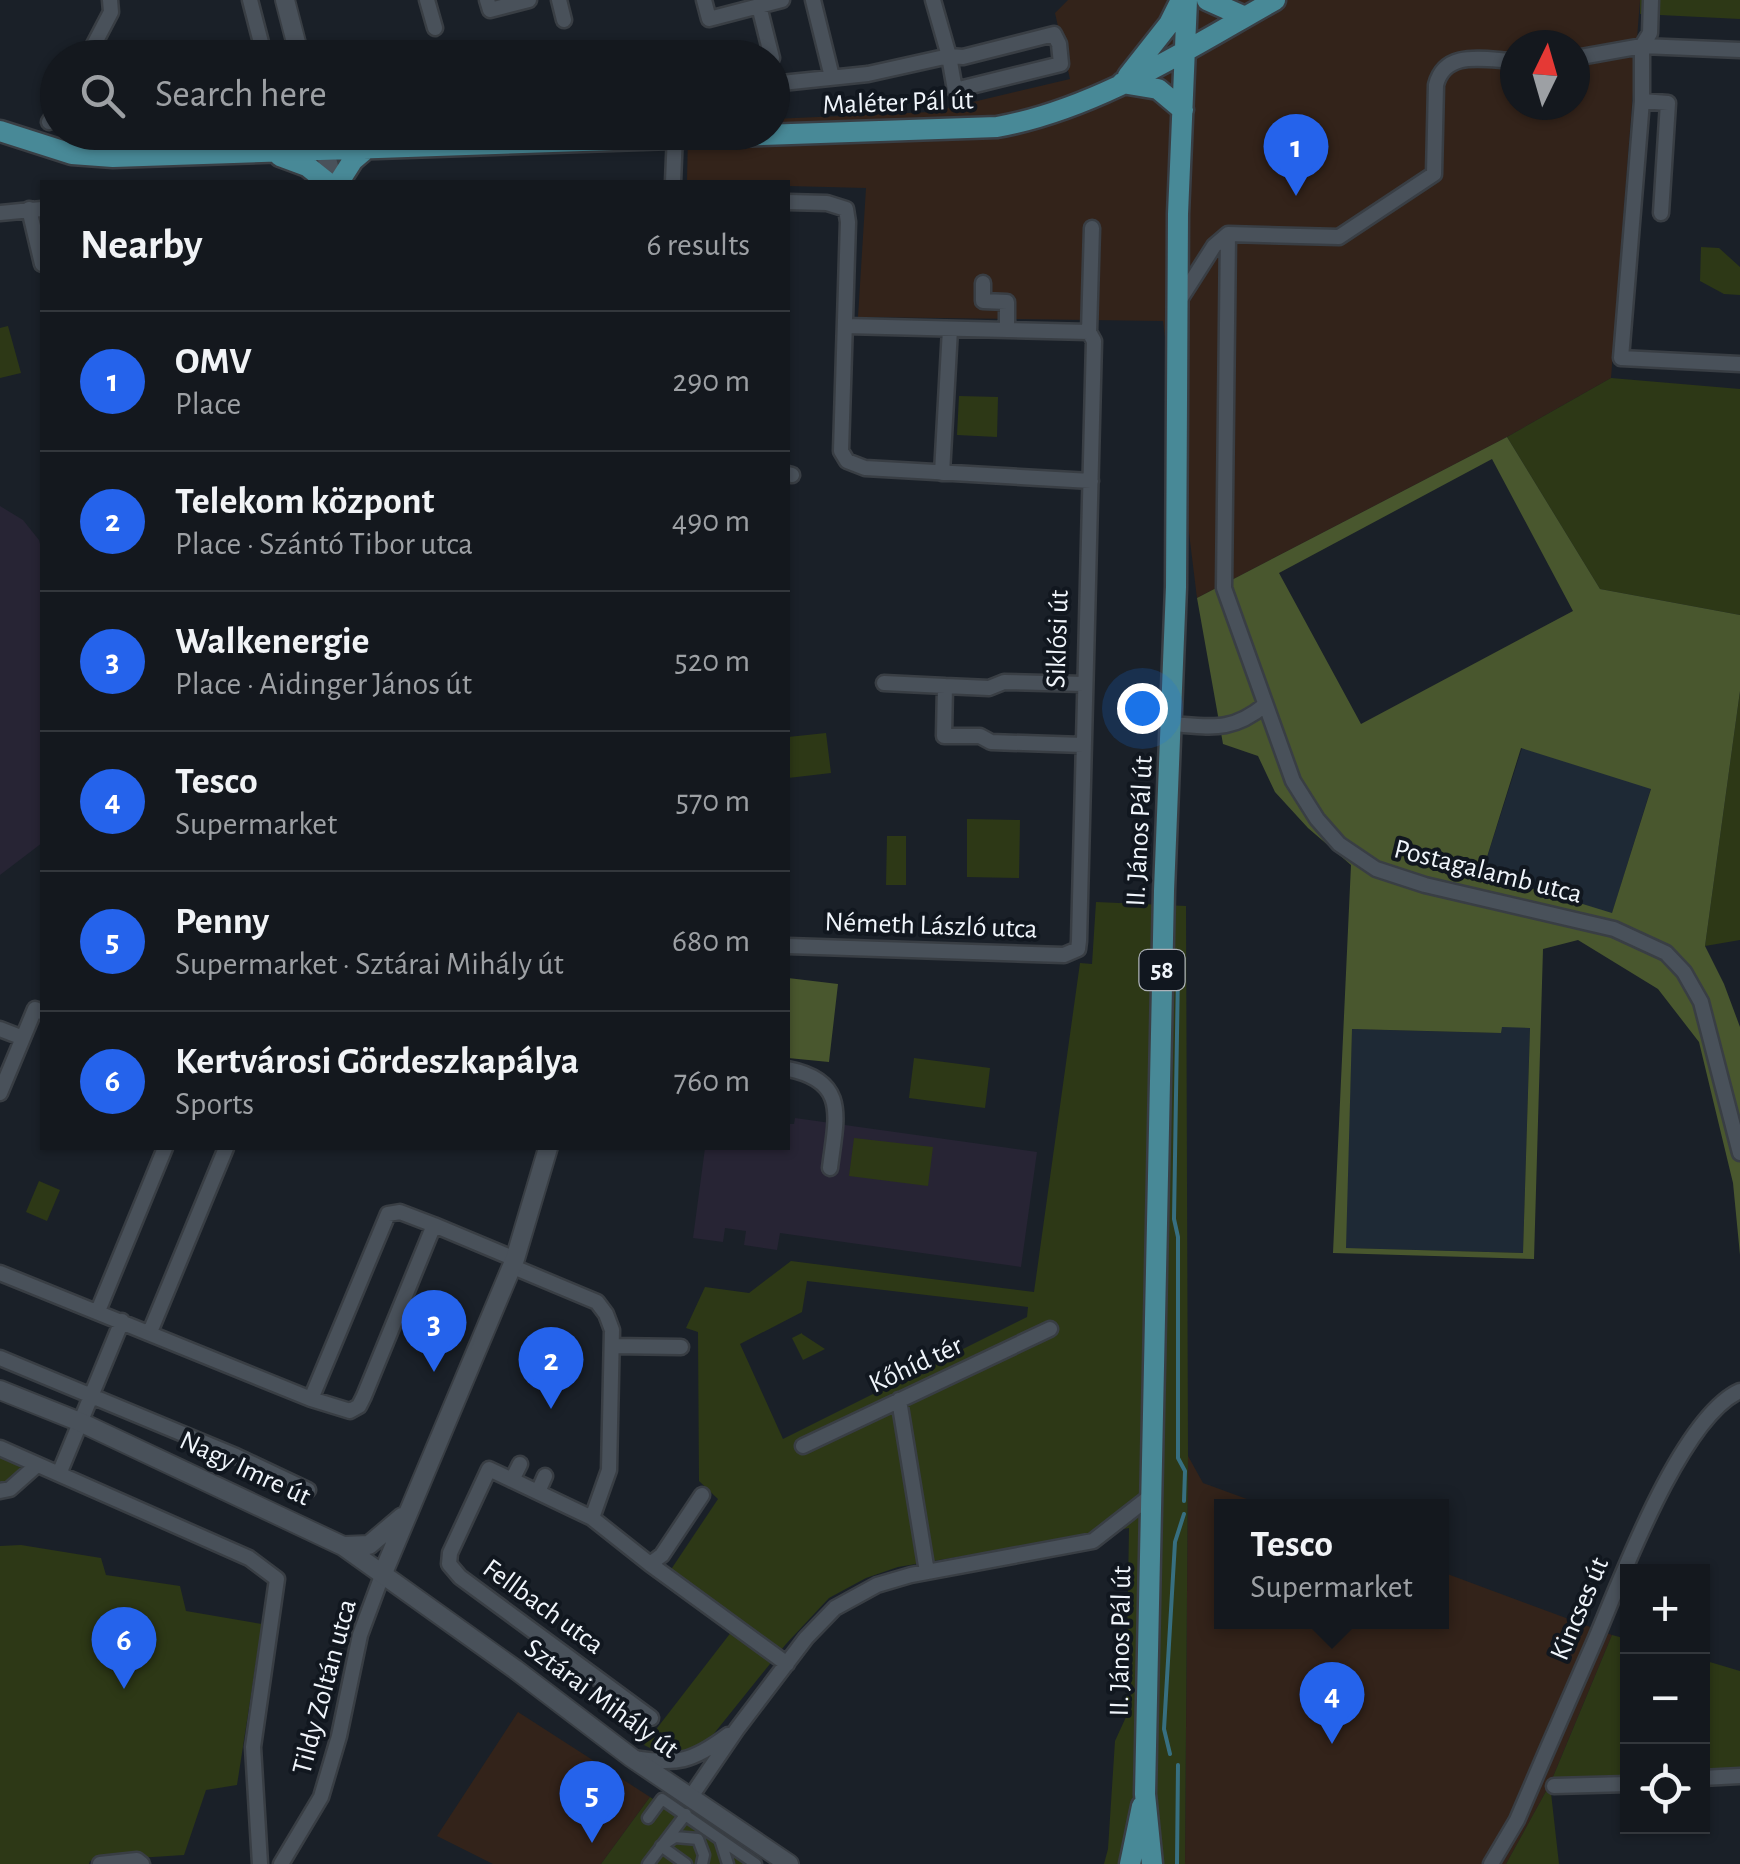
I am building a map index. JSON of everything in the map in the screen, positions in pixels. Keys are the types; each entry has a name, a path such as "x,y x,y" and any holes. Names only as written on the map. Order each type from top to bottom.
{"main road":[{"name":"58","path":"1184,0 1184,110"},
{"path":"1184,0 1122,84 1158,89 1184,110"},
{"path":"1207,0 1245,16"},
{"name":"Maléter Pál út","path":"790,132 998,127 1057,112 1122,84 1274,0"},
{"name":"II. János Pál út","path":"1145,1794 1164,891 1173,724 1178,214 1184,110"},
{"name":"Maléter Pál út","path":"0,131 40,144"},
{"name":"Maléter Pál út","path":"59,150 94,156 268,154 286,150"},
{"path":"268,154 274,150"},
{"path":"335,180 366,150"},
{"path":"268,154 289,158 330,180"},
{"name":"58","path":"1130,1864 1145,1794"},
{"name":"58","path":"1145,1794 1152,1864"}],"street":[{"path":"96,40 111,12 110,0"},
{"path":"250,0 260,40"},
{"path":"286,0 296,40"},
{"path":"427,0 435,28"},
{"path":"488,0 490,10 529,0"},
{"path":"559,0 564,20"},
{"path":"704,0 710,19 782,0"},
{"path":"813,0 832,78"},
{"path":"790,82 868,74 949,56 963,57 1054,34 1061,64 954,90 949,56 933,0"},
{"path":"1650,1 1650,32 1642,46 1642,101 1622,358 1740,364"},
{"path":"760,6 768,40"},
{"path":"1590,55 1642,46 1740,50"},
{"path":"1178,300 1214,246 1228,234 1340,237 1434,174 1436,85 1443,68 1461,59 1500,60"},
{"path":"1642,101 1668,103 1661,213"},
{"path":"324,150 332,180"},
{"path":"672,150 673,180"},
{"path":"790,202 826,203 846,209 848,215 841,451 847,462 864,468 1092,482"},
{"path":"0,212 36,209 40,246"},
{"name":"Siklósi út","path":"1073,953 1079,941 1092,482 1094,341 1086,332 1092,228"},
{"name":"Postagalamb utca","path":"1228,234 1224,588 1293,781 1318,819 1356,858 1376,869 1425,885 1614,929 1666,953 1684,972 1701,1002 1740,1153"},
{"path":"984,283 983,302 1007,302 1007,330"},
{"path":"845,326 1086,332"},
{"path":"942,473 950,329"},
{"path":"884,683 988,688 1004,682 1084,684"},
{"path":"945,686 944,736 1082,745"},
{"path":"1173,724 1223,728 1246,720 1264,705"},
{"name":"Németh László utca","path":"790,946 1073,953"},
{"path":"0,1093 5,1064 39,1010"},
{"path":"0,1029 22,1038"},
{"path":"790,1069 814,1074 833,1096 836,1124 830,1168"},
{"path":"98,1311 164,1150"},
{"path":"150,1332 225,1150"},
{"path":"383,1573 513,1263 547,1150"},
{"path":"311,1399 388,1214 400,1212 434,1225 596,1302 606,1314 613,1346 608,1470 592,1518"},
{"path":"0,1273 311,1399 350,1411 359,1406 434,1225"},
{"path":"0,1448 59,1474 122,1320"},
{"name":"Kőhíd tér","path":"803,1446 1050,1329"},
{"path":"613,1346 682,1347"},
{"name":"Nagy Imre út","path":"0,1358 308,1490"},
{"name":"Nagy Imre út","path":"0,1390 80,1422 342,1546 383,1573"},
{"name":"Kincses út","path":"1490,1864 1517,1820 1649,1511 1689,1445 1716,1410 1740,1391"},
{"path":"898,1400 927,1572"},
{"path":"0,1490 10,1489 37,1464"},
{"path":"520,1464 512,1480 592,1518 788,1664"},
{"name":"Fellbach utca","path":"512,1480 489,1469 450,1553 450,1564 460,1577 652,1718"},
{"name":"Tildy Zoltán utca","path":"59,1474 249,1558 278,1582 253,1746 260,1864"},
{"path":"538,1492 545,1476"},
{"path":"559,1503 566,1487"},
{"path":"650,1564 662,1555 702,1495"},
{"path":"648,1864 737,1729 815,1628 844,1602 876,1585 927,1572 1093,1542 1152,1496"},
{"path":"342,1546 369,1544 379,1539 410,1510"},
{"name":"Tildy Zoltán utca","path":"282,1864 321,1796 339,1736 360,1635 383,1573"},
{"name":"Sztárai Mihály út","path":"383,1573 632,1758 688,1806 788,1864"},
{"path":"632,1758 689,1760 737,1729"},
{"path":"1710,1778 1740,1776"},
{"path":"1554,1786 1620,1784"},
{"path":"648,1818 662,1799 688,1806 720,1841 748,1862"},
{"path":"660,1846 684,1863 706,1827"},
{"path":"660,1846 675,1837 698,1839"},
{"path":"698,1839 704,1855 702,1864"},
{"path":"720,1841 728,1864"},
{"path":"100,1864 137,1860 142,1864"}],"shaded area":[{"path":"1068,0 1640,0 1611,378 1507,437 1197,598 1163,321 858,317 866,188 790,186 790,180 687,180 688,150 790,150 790,118 931,112 1070,79 1055,13"},
{"path":"0,506 23,520 40,544 40,845 0,875"},
{"path":"1522,748 1651,788 1612,914 1482,873"},
{"path":"1501,1027 1530,1027 1523,1253 1345,1248 1352,1029 1500,1033"},
{"path":"795,1118 1037,1152 1021,1267 780,1233 777,1250 744,1245 746,1231 725,1228 723,1242 693,1238 705,1150 790,1150 790,1124 794,1124"},
{"path":"1188,1456 1203,1483 1247,1499 1214,1499 1214,1629 1449,1629 1449,1575 1612,1635 1550,1784 1506,1864 1185,1864"},
{"path":"518,1712 650,1797 601,1864 493,1864 437,1836"}],"green space":[{"path":"1640,0 1740,0 1740,19 1640,14"},
{"path":"1701,247 1719,248 1740,267 1740,295 1724,294 1700,281"},
{"path":"8,326 21,373 0,378 0,328"},
{"path":"1611,378 1740,389 1740,615 1600,589 1507,437"},
{"path":"959,396 998,397 997,437 957,435"},
{"path":"1507,437 1600,589 1740,615 1740,691 1705,946 1740,1027 1740,1255 1733,1183 1699,1042 1658,989 1578,940 1543,949 1534,1259 1333,1253 1351,865 1308,828 1275,792 1258,756 1223,744 1197,598","holes":["1492,459 1573,611 1361,724 1279,573","1521,748 1651,789 1612,913 1482,873","1502,1027 1530,1028 1523,1253 1346,1248 1352,1029 1501,1033"]},
{"path":"1740,691 1740,940 1705,946"},
{"path":"826,733 831,773 790,778 790,737"},
{"path":"967,819 1020,820 1019,878 967,877"},
{"path":"887,836 906,836 906,885 886,885"},
{"path":"1096,902 1186,906 1185,1864 1104,1864 1115,1741 1126,1717 1129,1528 898,1567 866,1578 829,1598 786,1644 708,1741 684,1753 644,1745 732,1631 664,1580 718,1499 699,1481 698,1332 686,1328 705,1287 749,1293 791,1261 1034,1292 1080,963 1092,964","holes":["807,1281 1028,1307 1027,1317 783,1439 740,1344 802,1312"]},
{"path":"790,978 838,984 829,1062 790,1058"},
{"path":"914,1058 990,1068 985,1108 909,1098"},
{"path":"854,1138 933,1147 928,1186 849,1176"},
{"path":"39,1181 60,1190 47,1221 26,1212"},
{"path":"802,1333 825,1349 803,1360 792,1338"},
{"path":"0,1450 35,1465 0,1489"},
{"path":"21,1545 101,1558 106,1575 180,1586 186,1611 262,1624 237,1785 206,1790 184,1855 89,1864 0,1864 0,1546"},
{"path":"1612,1635 1620,1637 1620,1779 1550,1784"},
{"path":"1710,1662 1740,1671 1740,1773 1710,1775"},
{"path":"1550,1784 1559,1864 1506,1864"},
{"path":"650,1797 751,1864 601,1864"}],"waterway":[{"path":"1178,972 1174,1219 1178,1237 1178,1458 1185,1471 1184,1501"},
{"path":"1170,1754 1164,1729 1175,1542 1184,1514"},
{"path":"1177,1864 1178,1765"}],"place":[{"name":"OMV","path":"1296,196"},
{"name":"Walkenergie","path":"434,1372"},
{"name":"Telekom központ","path":"551,1409"},
{"name":"Kertvárosi Gördeszkapálya","path":"124,1689"},
{"name":"Tesco","path":"1332,1744"},
{"name":"Penny","path":"592,1843"}]}
